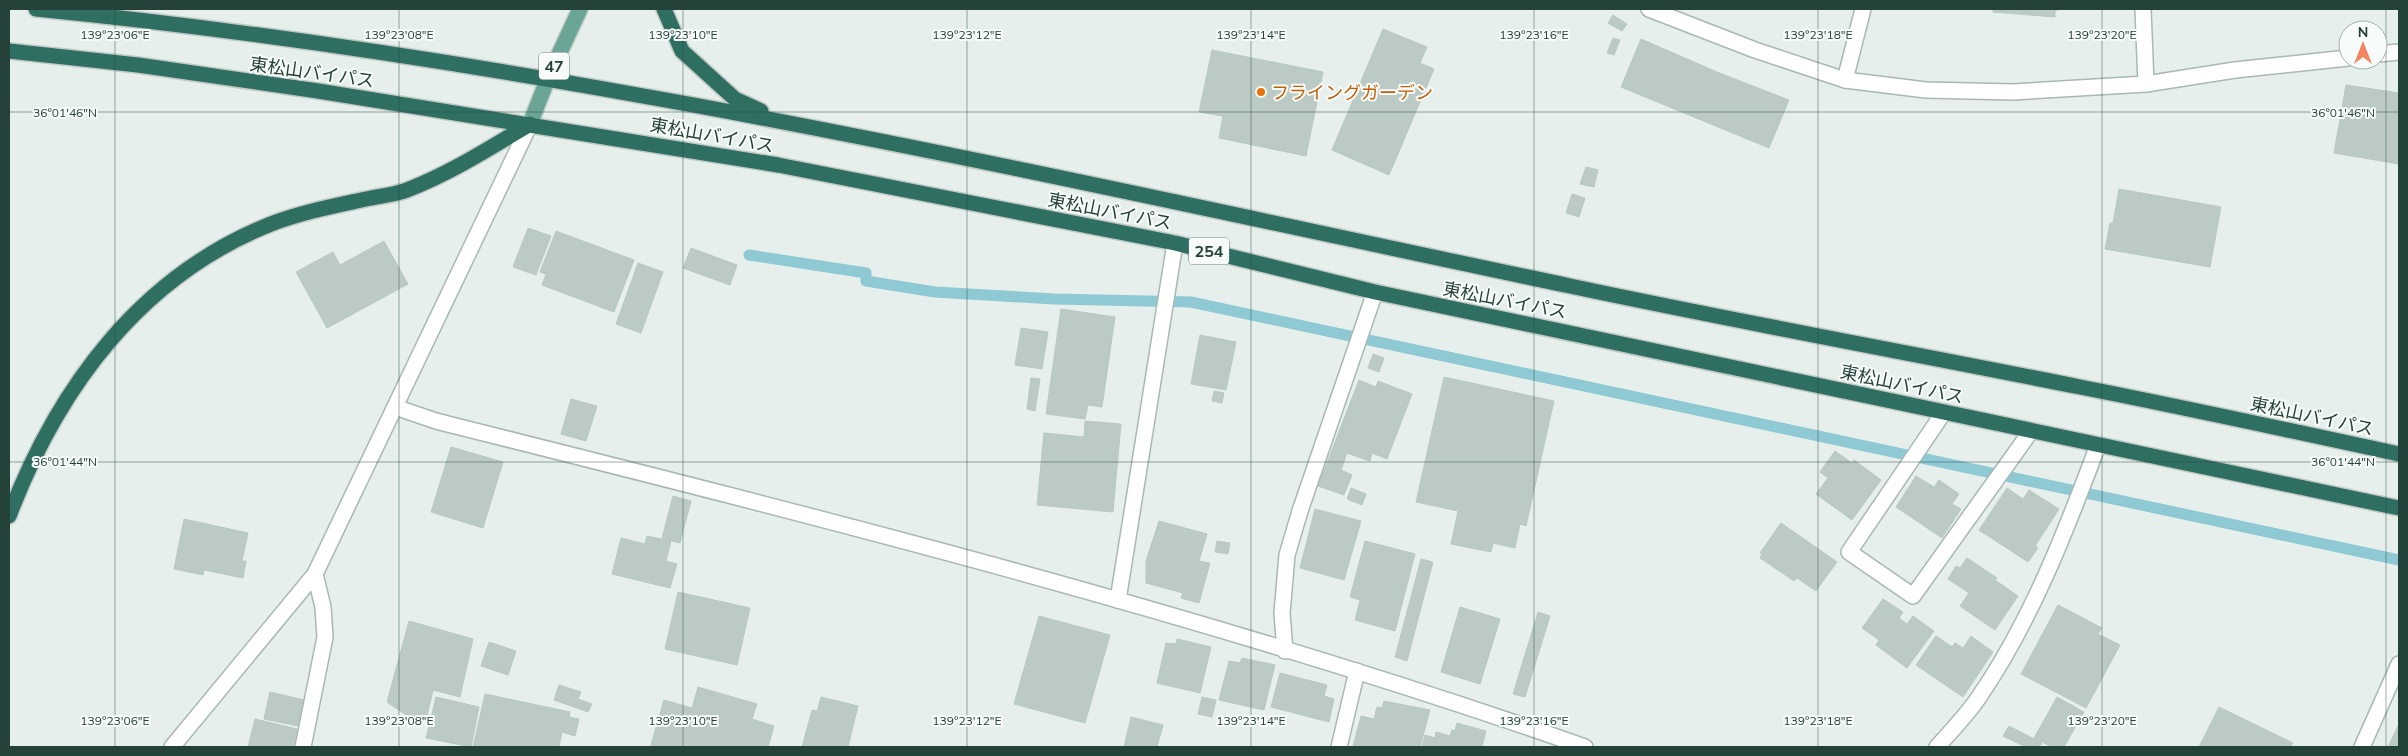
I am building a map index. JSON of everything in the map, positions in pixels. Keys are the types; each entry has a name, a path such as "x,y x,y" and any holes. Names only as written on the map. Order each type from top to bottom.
{"highway":[{"name":"東松山バイパス","path":"36,9 118,17 292,40 548,78 781,121 1192,204 1574,287 2088,388 2399,454"},
{"path":"664,9 682,51 701,70 735,99 781,121"},
{"name":"東松山バイパス","path":"9,52 138,65 530,124 778,165 1175,243 1375,292 2399,508"},
{"path":"9,516 23,479 62,404 107,342 159,290 230,243 272,224 314,210 406,190 468,162 530,124"}],"main road":[{"name":"47","path":"530,124 548,78 580,9"}],"street":[{"path":"1649,9 1755,50 1845,80 1926,90 2013,92 2146,84 2235,70 2338,59"},
{"path":"1845,80 1862,9"},
{"path":"2143,9 2146,84"},
{"path":"172,747 315,574 530,124"},
{"path":"1118,600 1175,243"},
{"path":"1285,651 1282,613 1287,554 1375,292"},
{"path":"395,407 436,421 728,494 1118,600 1357,671 1585,747"},
{"path":"1944,412 1849,552 1912,596 2031,431"},
{"path":"1937,747 1978,698 2021,627 2077,502 2098,445"},
{"path":"303,747 325,637 323,607 315,574"},
{"path":"2362,747 2399,664"},
{"path":"1339,747 1357,671"}],"building":[{"path":"1993,9 2060,9 2055,11 2055,17 1993,12"},
{"path":"1613,15 1627,24 1622,31 1608,23"},
{"path":"1383,29 1427,47 1420,63 1434,69 1389,175 1332,150"},
{"path":"1613,38 1620,40 1614,55 1607,53"},
{"path":"1641,39 1717,72 1789,100 1769,148 1621,87"},
{"name":"フライングガーデン","path":"1212,50 1323,72 1306,156 1219,138 1223,116 1199,112"},
{"path":"2346,85 2399,93 2399,164 2334,153"},
{"path":"1586,167 1598,170 1594,187 1580,184"},
{"path":"2119,189 2221,207 2210,267 2105,249 2110,223 2113,223"},
{"path":"1572,194 1585,198 1579,217 1566,213"},
{"path":"528,228 551,236 536,275 513,267"},
{"path":"556,231 634,260 614,312 542,285 546,274 540,272"},
{"path":"384,241 408,284 327,328 296,272 333,252 340,265"},
{"path":"691,248 737,265 730,285 683,268"},
{"path":"638,263 663,272 641,333 616,324"},
{"path":"1061,309 1115,317 1102,407 1088,405 1085,419 1046,414"},
{"path":"1021,328 1048,332 1042,369 1015,365"},
{"path":"1200,335 1236,342 1226,390 1191,384"},
{"path":"1373,354 1384,358 1379,372 1368,368"},
{"path":"1444,377 1554,401 1526,526 1520,524 1515,548 1493,543 1491,552 1451,544 1458,511 1416,502"},
{"path":"1031,378 1040,379 1035,411 1027,409"},
{"path":"1359,380 1376,387 1378,381 1412,394 1387,459 1372,453 1370,461 1347,453 1341,470 1352,475 1344,495 1318,486"},
{"path":"1214,391 1224,393 1222,403 1212,401"},
{"path":"571,399 597,406 586,441 561,434"},
{"path":"1085,421 1121,424 1113,512 1037,505 1044,433 1084,437"},
{"path":"451,447 503,462 483,528 431,512"},
{"path":"1835,451 1852,463 1854,460 1881,480 1852,520 1816,494 1828,478 1820,472"},
{"path":"1916,476 1934,487 1939,480 1959,494 1952,504 1961,509 1942,538 1896,507"},
{"path":"1351,488 1366,494 1362,505 1347,499"},
{"path":"2007,488 2023,499 2029,490 2059,509 2035,546 2038,548 2028,562 1979,530"},
{"path":"673,496 691,501 680,543 662,538"},
{"path":"1315,509 1361,521 1344,580 1300,568"},
{"path":"184,519 248,533 242,561 246,561 243,578 204,570 203,575 174,569"},
{"path":"1159,521 1207,534 1199,561 1210,563 1199,603 1181,598 1183,593 1146,583 1146,561"},
{"path":"1781,523 1837,562 1816,591 1797,578 1794,581 1760,558 1762,554 1760,553"},
{"path":"647,536 671,541 666,561 677,564 670,588 612,574 621,538 645,544"},
{"path":"1217,541 1230,543 1228,554 1215,552"},
{"path":"1365,541 1415,554 1395,631 1355,620 1360,600 1350,597"},
{"path":"1967,558 1997,578 1995,580 2018,596 1995,630 1960,606 1969,593 1948,579 1956,566 1960,568"},
{"path":"1421,559 1433,562 1407,661 1395,657"},
{"path":"678,592 750,608 737,665 665,649"},
{"path":"1883,599 1903,612 1899,618 1907,624 1913,616 1934,631 1907,668 1876,645 1879,640 1862,628"},
{"path":"2058,605 2102,628 2098,634 2120,645 2086,708 2021,674"},
{"path":"1460,607 1500,619 1480,684 1441,672"},
{"path":"1538,612 1550,616 1525,697 1513,694"},
{"path":"1039,616 1110,635 1085,723 1014,704"},
{"path":"409,621 473,639 460,697 433,690 427,716 406,715 387,702"},
{"path":"1936,636 1952,647 1955,643 1963,648 1971,636 1993,652 1963,697 1916,665"},
{"path":"1177,639 1211,647 1200,693 1157,683 1166,643 1176,644"},
{"path":"489,642 516,651 508,675 481,666"},
{"path":"1242,658 1275,665 1264,710 1219,700 1229,661 1240,663"},
{"path":"1280,673 1327,685 1324,696 1334,699 1329,722 1271,707"},
{"path":"559,685 581,692 578,699 592,704 588,712 554,700"},
{"path":"698,687 757,704 752,719 774,726 768,747 658,747 651,745 664,700 692,708"},
{"path":"270,692 304,700 298,726 264,719"},
{"path":"485,694 570,712 569,717 579,719 575,736 562,732 559,747 473,747"},
{"path":"436,697 479,707 471,747 426,738"},
{"path":"821,697 858,706 848,747 802,747 812,710 817,711"},
{"path":"1202,697 1216,700 1212,717 1198,714"},
{"path":"2057,697 2084,712 2064,747 2052,747 2034,738"},
{"path":"1384,701 1430,710 1420,747 1353,747 1361,716 1374,719 1377,707 1382,708"},
{"path":"2219,707 2293,743 2290,747 2199,747"},
{"path":"1131,717 1163,725 1157,747 1124,747"},
{"path":"255,719 297,729 293,747 248,747"},
{"path":"1457,723 1486,731 1482,747 1422,747 1425,735 1435,738 1436,732 1450,736 1452,730 1455,731"},
{"path":"2399,724 2399,747 2388,747"},
{"path":"2009,726 2042,743 2039,747 2026,747 2003,736"}],"waterway":[{"path":"749,255 866,273 866,281 935,292 1054,299 1191,302 2399,560"}],"place":[{"name":"フライングガーデン","path":"1261,92"}]}
